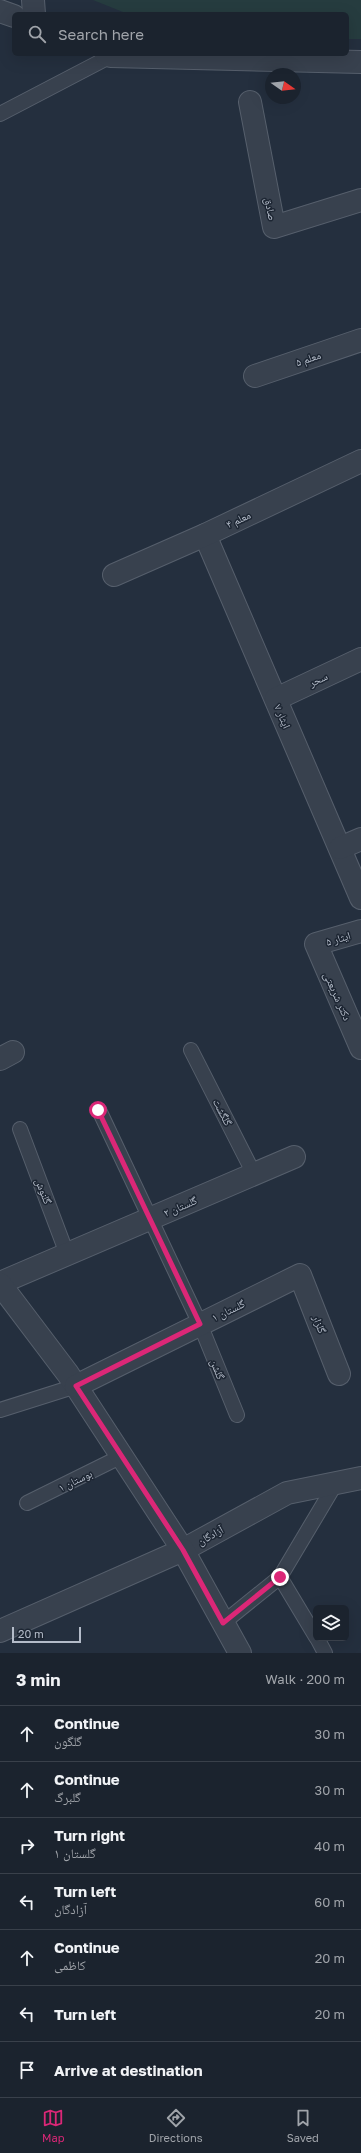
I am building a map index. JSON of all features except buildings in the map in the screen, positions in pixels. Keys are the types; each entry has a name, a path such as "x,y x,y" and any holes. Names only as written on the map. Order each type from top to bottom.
{"street":[{"path":"33,0 34,12"},
{"path":"0,11 12,15"},
{"path":"145,56 361,62"},
{"name":"صادق","path":"250,102 274,226 361,200"},
{"name":"معلم ۵","path":"256,376 361,340"},
{"name":"معلم ۴","path":"114,575 205,535 361,461"},
{"name":"ایثار ۷","path":"205,535 361,898"},
{"name":"سحر","path":"276,699 361,659"},
{"path":"340,848 361,839"},
{"name":"ایثار ۵","path":"316,944 361,931"},
{"name":"دکتر شریعتی","path":"316,944 355,1020 361,1048"},
{"name":"گلستان ۲","path":"0,1283 294,1157"},
{"name":"گلستان ۱","path":"76,1386 300,1275"},
{"name":"گلزار","path":"300,1275 340,1374"},
{"path":"0,1283 76,1386 183,1550 240,1653"},
{"name":"آزادگان","path":"0,1631 183,1550 287,1493 361,1478"}],"lane":[{"path":"0,114 107,56"},
{"name":"گلگشت","path":"191,1050 254,1174"},
{"name":"گلشن","path":"98,1110 200,1324 237,1415"},
{"name":"گلنوش","path":"20,1129 67,1254"},
{"name":"گلستان ۱","path":"0,1410 76,1386"},
{"name":"بوستان ۱","path":"27,1503 122,1456"},
{"path":"223,1623 280,1577 336,1483"},
{"path":"280,1577 313,1633"},
{"path":"318,1641 326,1653"}],"green space":[{"path":"93,0 361,0 361,39 349,39 349,12 123,12"}],"route":[{"path":"98,1110 200,1324 76,1386 183,1550 223,1623 280,1577"}]}
